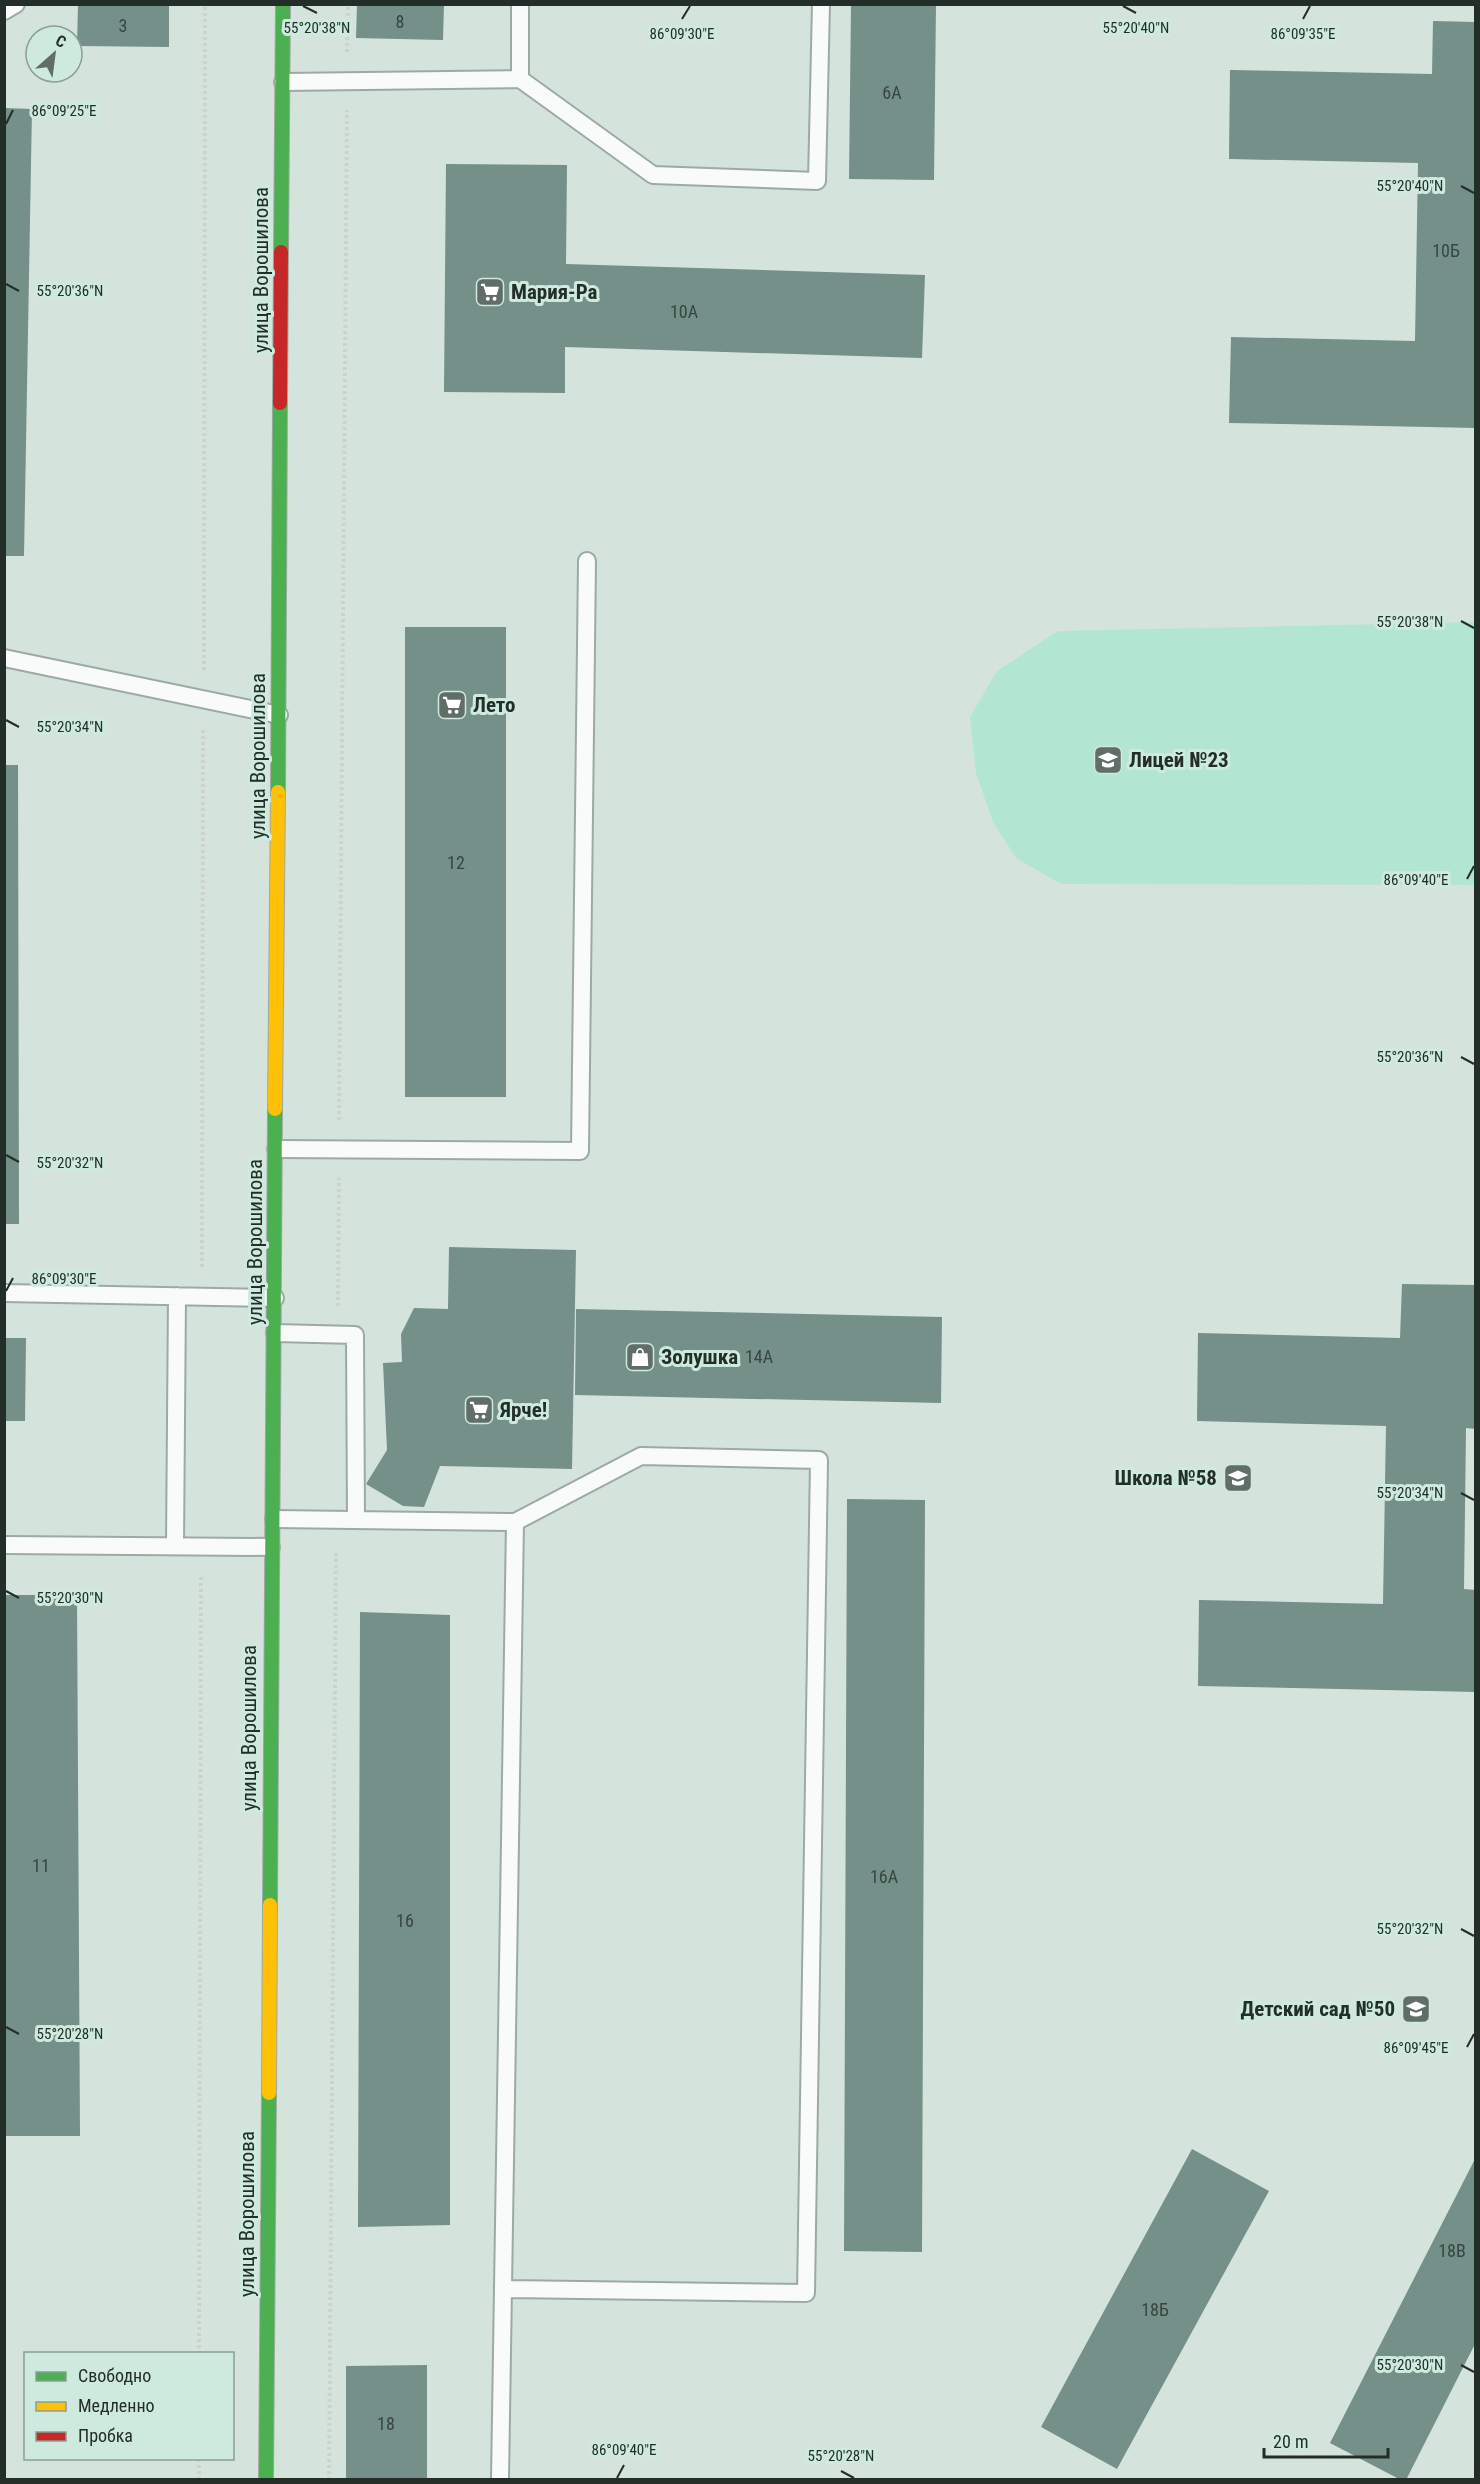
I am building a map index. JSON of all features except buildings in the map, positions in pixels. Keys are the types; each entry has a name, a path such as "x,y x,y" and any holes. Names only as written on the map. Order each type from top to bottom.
{"street":[{"name":"улица Ворошилова","path":"266,2480 283,4"}],"lane":[{"path":"4,11 15,4"},
{"path":"520,4 520,79"},
{"path":"283,82 520,79 653,175 818,181 821,4"},
{"path":"276,1149 580,1151 587,561"},
{"path":"4,658 279,716"},
{"path":"4,1293 275,1299"},
{"path":"175,1546 177,1296"},
{"path":"275,1333 355,1335 356,1520"},
{"path":"274,1519 515,1522 641,1456 819,1460 806,2293 503,2289"},
{"path":"500,2480 515,1522"},
{"path":"4,1545 271,1547"}],"path":[{"path":"202,1297 206,4"},
{"path":"338,1334 348,4"},
{"path":"329,2480 336,1520"},
{"path":"199,2352 201,1546"},
{"path":"199,2460 199,2480"}],"green space":[{"path":"1475,622 1475,885 1061,884 1016,858 993,822 976,773 970,717 997,671 1058,631"}],"traffic: fast":[{"path":"281,252 283,4"},
{"path":"278,792 280,403"},
{"path":"270,1905 275,1109"},
{"path":"266,2480 269,2093"}],"traffic: slow":[{"path":"275,1109 278,792"},
{"path":"269,2093 270,1905"}],"traffic: jam":[{"path":"280,403 281,252"}],"place":[{"name":"Мария-Ра","path":"490,292"},
{"name":"Лето","path":"452,705"},
{"name":"Лицей №23","path":"1108,760"},
{"name":"Золушка","path":"640,1357"},
{"name":"Ярче!","path":"479,1410"},
{"name":"Школа №58","path":"1238,1478"},
{"name":"Детский сад №50","path":"1416,2009"}]}
